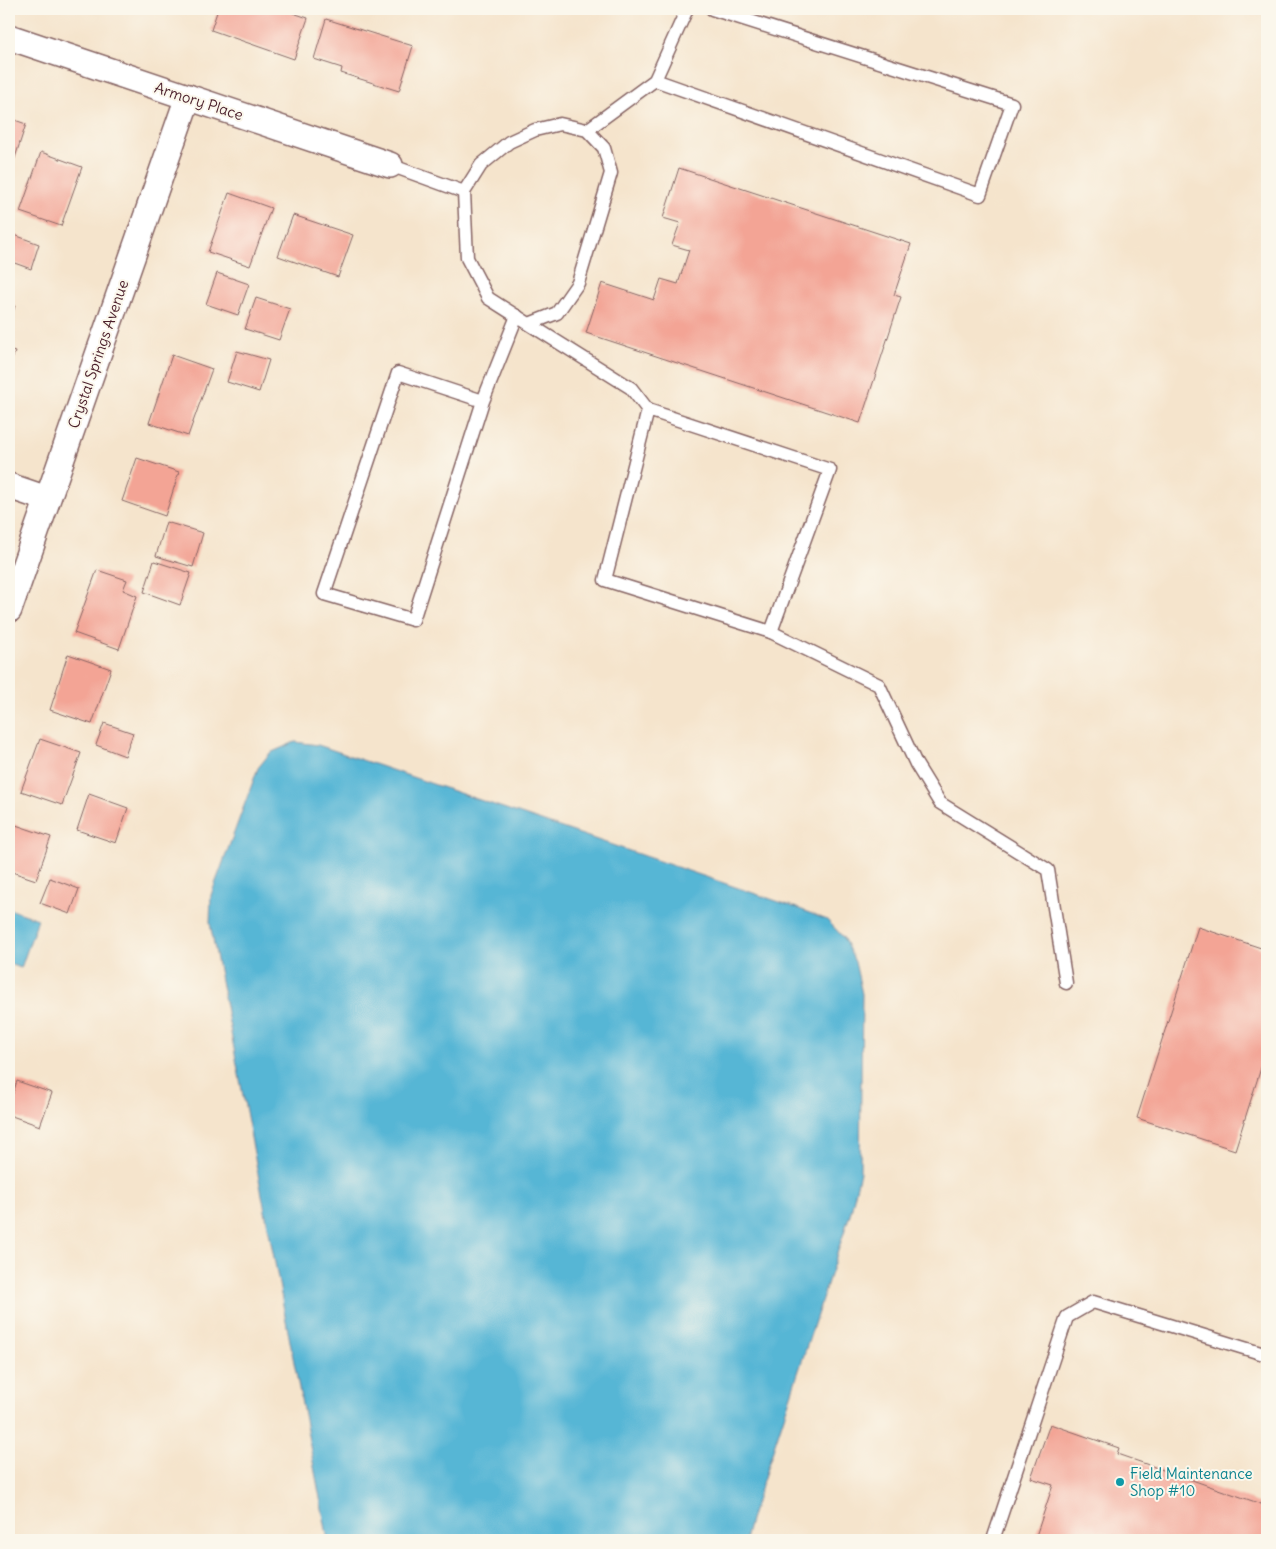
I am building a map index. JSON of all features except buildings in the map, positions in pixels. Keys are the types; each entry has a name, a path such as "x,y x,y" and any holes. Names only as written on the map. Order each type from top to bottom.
{"street":[{"name":"Armory Place","path":"9,37 390,165"},
{"name":"Crystal Springs Avenue","path":"9,610 188,97"},
{"path":"9,486 48,499"}],"lane":[{"path":"587,130 655,80 687,9"},
{"path":"655,80 980,195 1012,104 712,9"},
{"path":"529,324 557,313 578,283 581,274 611,173 604,148 587,130 560,124 536,130 509,142 481,165 464,192 467,258 488,298 517,316 529,324 631,388 648,410 830,470 771,632"},
{"path":"390,165 464,192"},
{"path":"483,401 398,373 324,594 413,620 483,401 517,316"},
{"path":"648,410 605,580 771,632 879,685 916,764 940,803 1048,870 1066,983"},
{"path":"993,1540 1067,1317 1093,1302 1267,1355"}],"water":[{"path":"295,742 318,745 797,908 827,920 843,937 855,962 862,994 860,1172 851,1211 745,1540 328,1540 210,923 211,895 258,768 270,753"},
{"path":"9,909 38,919 21,968 9,964"}],"place":[{"name":"Field Maintenance Shop #10","path":"1120,1482"}]}
